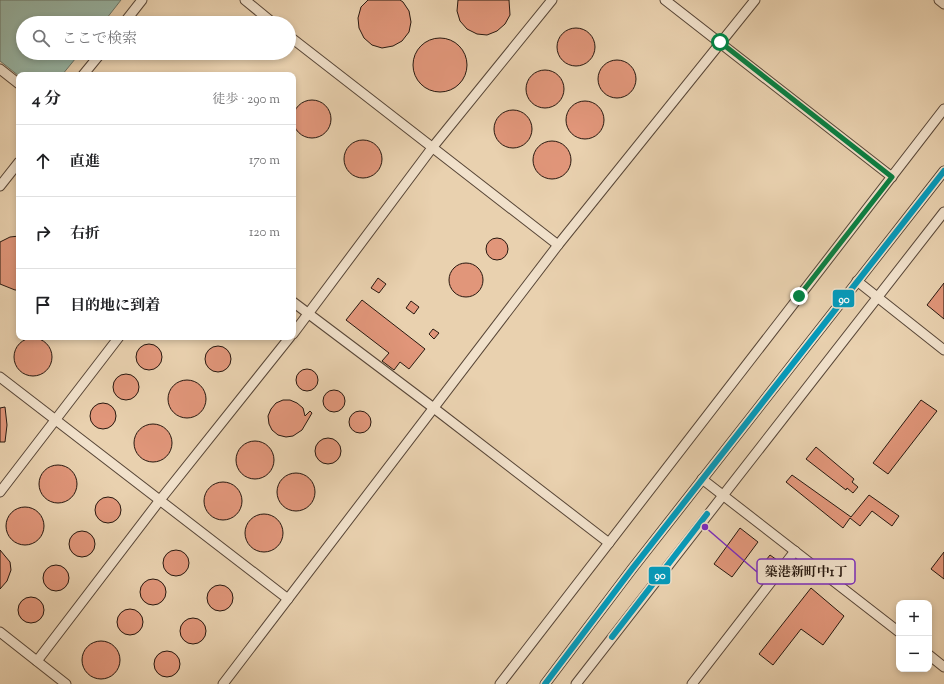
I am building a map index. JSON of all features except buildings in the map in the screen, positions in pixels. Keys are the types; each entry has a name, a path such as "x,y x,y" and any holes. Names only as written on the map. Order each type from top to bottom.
{"street":[{"path":"129,16 142,0"},
{"path":"245,0 264,16"},
{"path":"296,330 432,148 552,0"},
{"path":"665,0 892,177"},
{"path":"223,684 435,409 558,245 755,0"},
{"path":"939,0 944,4"},
{"path":"296,41 558,245"},
{"path":"85,72 95,60"},
{"path":"0,69 16,82"},
{"path":"500,684 944,109"},
{"path":"0,186 16,166"},
{"path":"545,684 702,479 944,171"},
{"path":"576,684 944,212"},
{"path":"857,281 944,350"},
{"path":"296,304 609,543"},
{"path":"0,492 117,340"},
{"path":"37,661 160,500 288,340"},
{"path":"0,377 288,599"},
{"path":"702,479 896,630"},
{"path":"692,684 795,551"},
{"path":"0,632 66,684"},
{"path":"932,657 944,667"}],"shaded area":[{"path":"0,0 121,0 108,16 16,16 16,60 74,60 64,72 16,72 16,74 0,61"}],"transit line":[{"name":"90","path":"545,684 632,569 944,171"},
{"name":"90","path":"612,637 707,514"}],"place":[{"name":"築港新町中1丁","path":"705,527"}],"route":[{"path":"720,42 892,177 799,296"}]}
